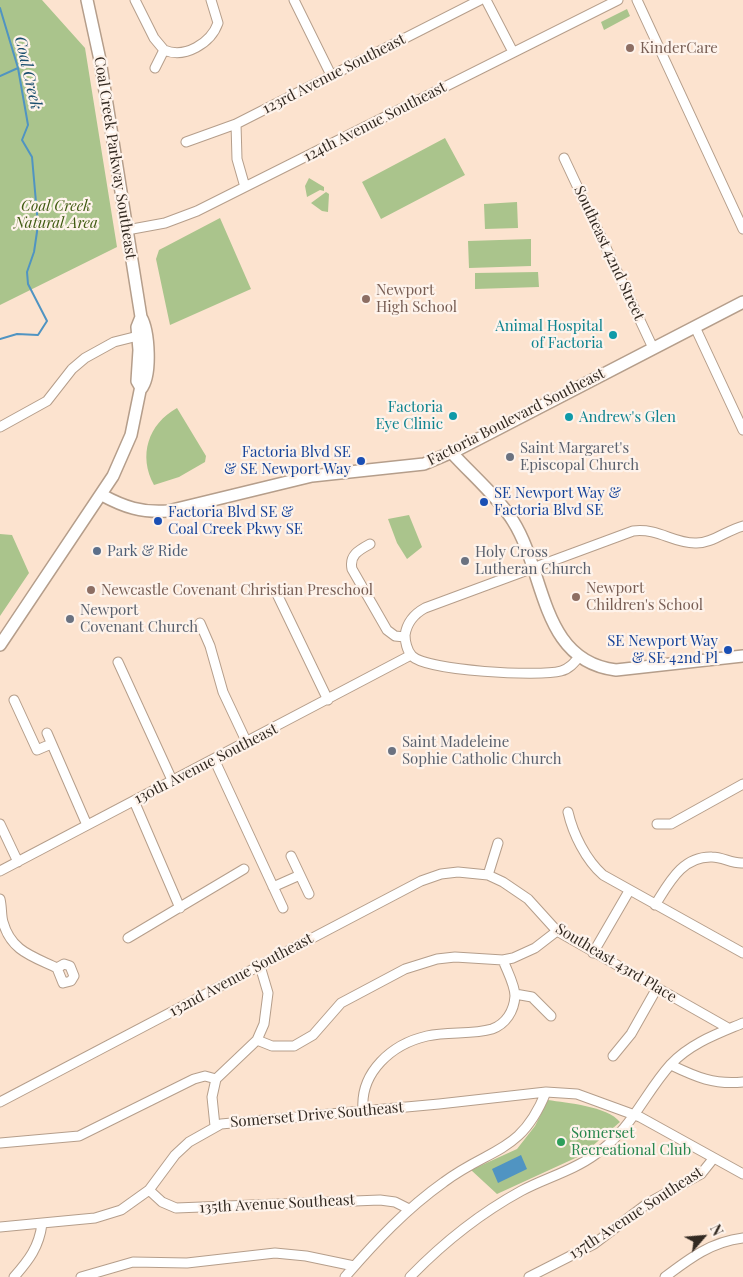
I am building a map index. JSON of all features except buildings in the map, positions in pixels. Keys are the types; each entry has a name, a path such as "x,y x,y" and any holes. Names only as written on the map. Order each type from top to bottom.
{"main road":[{"name":"Coal Creek Parkway Southeast","path":"87,0 102,68 141,317 146,324 148,350 146,383 141,389"},
{"name":"Factoria Boulevard Southeast","path":"102,495 130,509 154,512 168,511 312,476 424,464 452,453 743,302"},
{"name":"Coal Creek Parkway Southeast","path":"0,645 102,495 123,455 131,435 141,389 143,347 138,336 137,327 141,317"},
{"path":"452,453 514,522 562,639 579,657 599,667 616,670 743,656"},
{"path":"424,464 453,465 475,478"}],"street":[{"path":"135,0 154,38 164,50 179,53 204,43 212,36 218,23 211,0"},
{"path":"294,0 331,75"},
{"name":"123rd Avenue Southeast","path":"186,142 236,124 480,0"},
{"path":"486,0 512,52"},
{"path":"594,0 599,9"},
{"name":"124th Avenue Southeast","path":"127,230 172,222 245,188 618,0"},
{"path":"637,0 743,229"},
{"path":"155,68 164,50"},
{"path":"236,124 237,159 245,188"},
{"name":"Southeast 42nd Street","path":"564,158 653,348"},
{"path":"694,327 743,430"},
{"path":"0,427 47,401 72,368 85,358 114,342 138,336"},
{"path":"579,657 572,665 561,671 537,674 439,667 422,662 411,655 405,637 408,624 418,612 532,567 634,531 653,531 680,541 696,544 743,526"},
{"path":"370,544 353,555 350,564 387,630 395,636 405,637"},
{"path":"277,594 328,700"},
{"path":"200,623 210,646 223,692 247,743"},
{"name":"130th Avenue Southeast","path":"0,871 172,780 247,743 411,655"},
{"path":"118,662 172,780"},
{"path":"14,700 37,750 51,744"},
{"path":"46,733 88,825"},
{"path":"214,759 283,908"},
{"path":"658,824 671,824 743,784"},
{"path":"134,800 180,908"},
{"path":"568,812 571,823 592,863 603,875 743,953"},
{"path":"0,824 18,862"},
{"path":"488,876 498,843"},
{"path":"291,856 309,894"},
{"path":"655,904 676,872 697,860 714,857 743,863"},
{"path":"128,938 244,869"},
{"name":"132nd Avenue Southeast","path":"0,1102 421,881 441,874 458,872 488,876"},
{"path":"273,887 300,875"},
{"name":"Southeast 43rd Place","path":"488,876 516,889 557,931 728,1028"},
{"path":"593,953 629,890"},
{"path":"0,899 1,919 11,940 22,952 57,968"},
{"path":"257,1040 272,1046 282,1047 303,1042 313,1035 341,1003 405,969 420,963 455,957 503,960 536,948 557,931"},
{"path":"363,1110 363,1091 368,1079 380,1062 392,1052 428,1036 490,1029 496,1027 511,1013 515,994 503,960"},
{"path":"215,1126 212,1097 216,1079 257,1040 264,1024 268,1002 266,982 260,966"},
{"path":"613,1056 631,1034 657,988"},
{"path":"515,994 532,997 551,1016"},
{"path":"410,1277 446,1242 492,1208 522,1191 581,1164 596,1154 613,1140 635,1116 671,1065 692,1046 728,1028 743,1023"},
{"path":"671,1065 704,1081 722,1084 743,1082"},
{"path":"0,1143 79,1136 200,1076 209,1076 216,1079"},
{"path":"345,1277 409,1209 456,1173 502,1149 518,1137 533,1120 546,1092"},
{"name":"Somerset Drive Southeast","path":"0,1227 42,1224 111,1214 130,1205 149,1190 181,1149 215,1126 229,1122 439,1104 546,1092 577,1094 635,1116 670,1133 713,1159 743,1174"},
{"name":"137th Avenue Southeast","path":"528,1277 594,1244 648,1203 701,1174 713,1159"},
{"name":"135th Avenue Southeast","path":"149,1190 162,1202 176,1208 380,1200 395,1202 409,1209"},
{"path":"14,1277 33,1255 40,1238 42,1224"},
{"path":"666,1277 706,1248 739,1239"},
{"path":"81,1277 133,1262 187,1263 275,1253 306,1256 354,1266"}],"green space":[{"name":"Coal Creek Natural Area","path":"0,0 42,0 85,48 117,247 0,305"},
{"path":"627,9 630,16 604,30 601,22"},
{"path":"445,138 465,175 381,219 362,182"},
{"path":"309,178 324,187 324,191 320,190 307,197 305,186"},
{"path":"326,192 329,194 328,212 322,211 311,203"},
{"path":"517,202 518,228 485,229 484,204"},
{"path":"220,218 251,289 170,325 156,259 159,250"},
{"path":"531,239 531,266 469,268 468,241"},
{"path":"538,272 539,287 475,289 475,273"},
{"path":"177,408 206,456 205,462 179,477 154,485 147,463 149,442 159,423"},
{"path":"409,515 422,547 407,559 397,543 388,519"},
{"path":"0,534 12,535 29,573 0,616"},
{"name":"Somerset Recreational Club","path":"548,1100 597,1109 606,1112 620,1122 582,1155 497,1194 471,1170 517,1149 535,1126"}],"water":[{"path":"521,1155 527,1169 498,1183 492,1169"}],"waterway":[{"name":"Coal Creek","path":"0,8 18,68 28,125 22,140 32,157 38,225 34,252 27,272 28,284 47,321 38,335 17,334 0,339"},
{"path":"0,76 18,68"}],"place":[{"name":"KinderCare","path":"630,48"},
{"name":"Newport High School","path":"366,299"},
{"name":"Animal Hospital of Factoria","path":"613,335"},
{"name":"Factoria Eye Clinic","path":"453,416"},
{"name":"Andrew's Glen","path":"569,417"},
{"name":"Saint Margaret's Episcopal Church","path":"510,457"},
{"name":"Factoria Blvd SE & SE Newport Way","path":"361,461"},
{"name":"SE Newport Way & Factoria Blvd SE","path":"484,502"},
{"name":"Factoria Blvd SE & Coal Creek Pkwy SE","path":"158,521"},
{"name":"Park & Ride","path":"97,551"},
{"name":"Holy Cross Lutheran Church","path":"465,561"},
{"name":"Newcastle Covenant Christian Preschool","path":"91,590"},
{"name":"Newport Children's School","path":"576,597"},
{"name":"Newport Covenant Church","path":"70,619"},
{"name":"SE Newport Way & SE 42nd Pl","path":"728,650"},
{"name":"Saint Madeleine Sophie Catholic Church","path":"392,751"},
{"name":"Somerset Recreational Club","path":"561,1142"}]}
